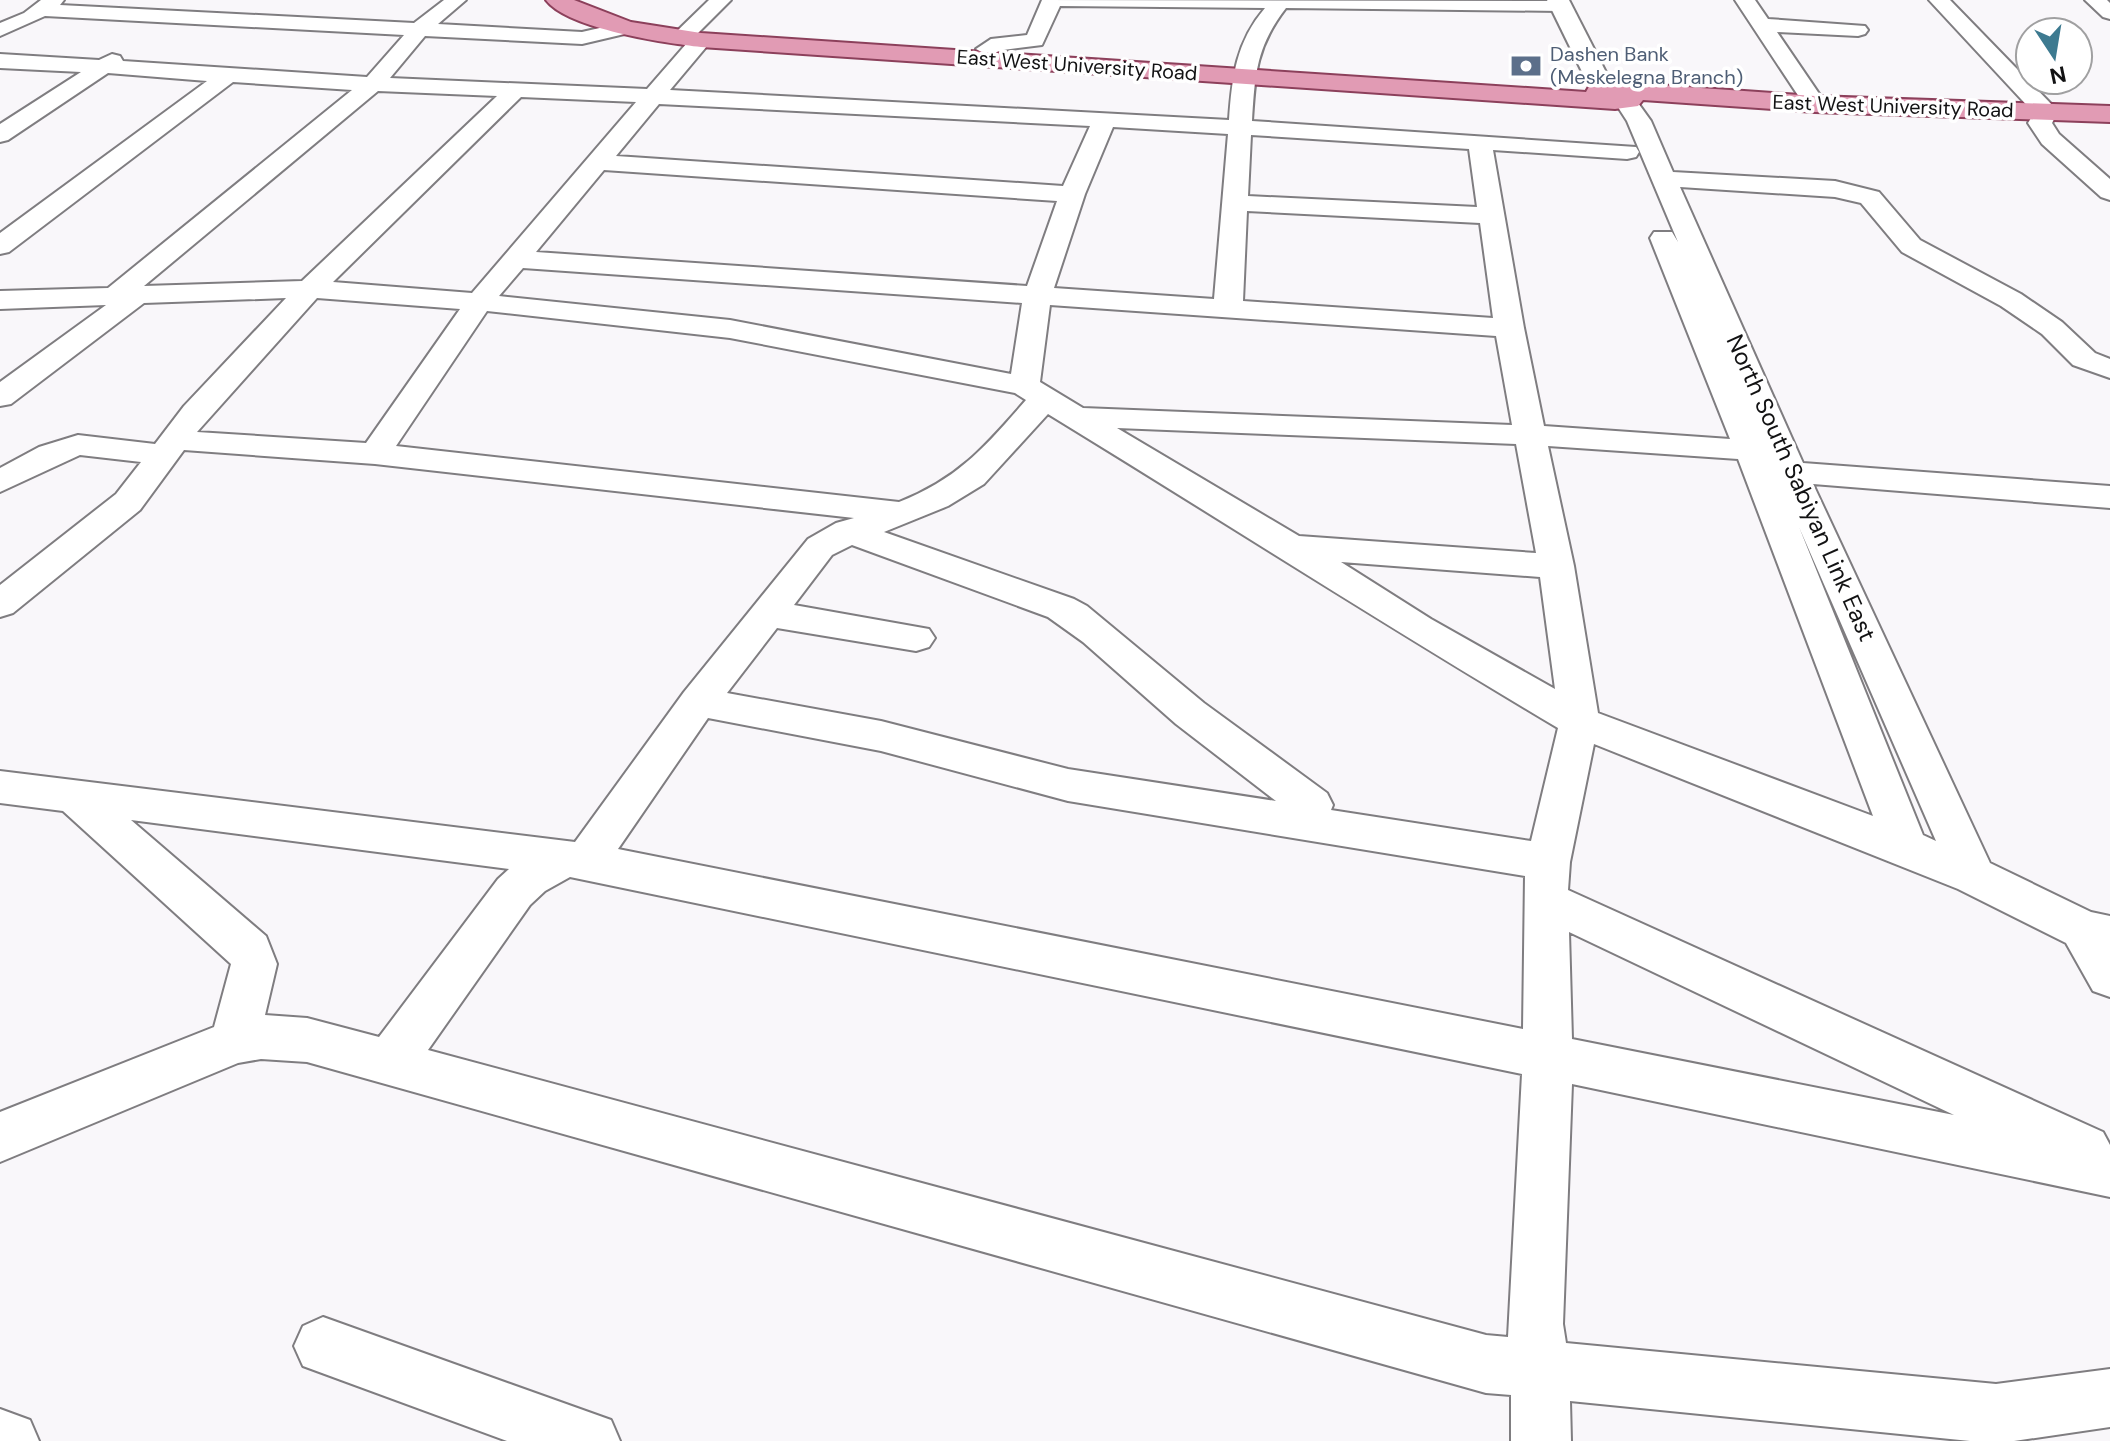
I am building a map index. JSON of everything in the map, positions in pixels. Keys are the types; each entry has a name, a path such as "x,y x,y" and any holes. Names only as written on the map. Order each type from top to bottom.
{"main road":[{"name":"East West University Road","path":"557,0 579,13 626,28 691,36 1615,95 1815,104 2045,124 2110,114"},
{"name":"East West University Road","path":"590,0 614,12 691,36 987,49 1244,71"},
{"name":"North South Sabiyan Link East","path":"1567,2 1615,95"},
{"name":"East West University Road","path":"1615,95 1813,114 2110,126"}],"street":[{"path":"0,135 201,0"},
{"path":"267,21 297,0"},
{"path":"0,397 129,294 373,84 421,28 456,0"},
{"path":"375,454 479,302 652,95 691,36 721,0"},
{"path":"987,49 999,44 1035,41 1054,0 1278,5 1567,2"},
{"path":"1745,0 1815,104"},
{"path":"1939,0 2045,124 2110,192"},
{"path":"2095,0 2110,13"},
{"path":"0,30 49,5 179,16 582,38 626,28"},
{"path":"1228,306 1244,71 1259,28 1278,5"},
{"path":"1763,25 1858,30"},
{"path":"0,61 105,65 373,84 652,95 1103,122 1241,127 1627,152"},
{"path":"0,246 229,75"},
{"path":"3,596 94,532 128,502 168,447 310,289 517,89"},
{"name":"North South Sabiyan Link East","path":"1615,95 1627,152 1766,464 1974,876"},
{"name":"North South Sabiyan Link East","path":"1615,95 1639,121 1665,179 1906,847"},
{"path":"389,1064 514,892 529,878 575,859 820,547 848,531 904,513 973,477 1047,401 1037,297 1072,194 1103,122"},
{"path":"2045,124 2110,163"},
{"path":"1480,142 1509,328 1556,566 1579,722 1546,881 1548,1056 1535,1324 1540,1369 1541,1441"},
{"path":"595,162 1072,194"},
{"path":"1665,179 1835,189 1870,197 1911,246 2011,300 2052,328 2084,359 2110,369"},
{"path":"1236,203 1493,216"},
{"path":"516,259 1037,297 1228,306 1509,328"},
{"path":"0,300 310,289 479,302 730,329 1047,401 1530,435 1766,464 2110,497"},
{"path":"1047,401 1292,547 1418,628 1579,722 1906,847 2096,932 2110,976"},
{"path":"0,482 51,454 78,445 375,454 904,513"},
{"path":"848,531 1081,618 1148,681 1236,751 1312,805 1284,820"},
{"path":"1292,547 1556,566"},
{"path":"766,613 916,638"},
{"path":"698,702 881,736 1068,785 1284,820 1546,881 2110,1162"},
{"path":"0,787 575,859 2110,1171"},
{"path":"74,796 250,950 254,964 235,1041"},
{"path":"0,1137 235,1041 261,1037 307,1040 1508,1368 1996,1414 2110,1398"},
{"path":"323,1346 590,1441"},
{"path":"0,1439 9,1441"}],"place":[{"name":"Dashen Bank (Meskelegna Branch)","path":"1526,66"}]}
